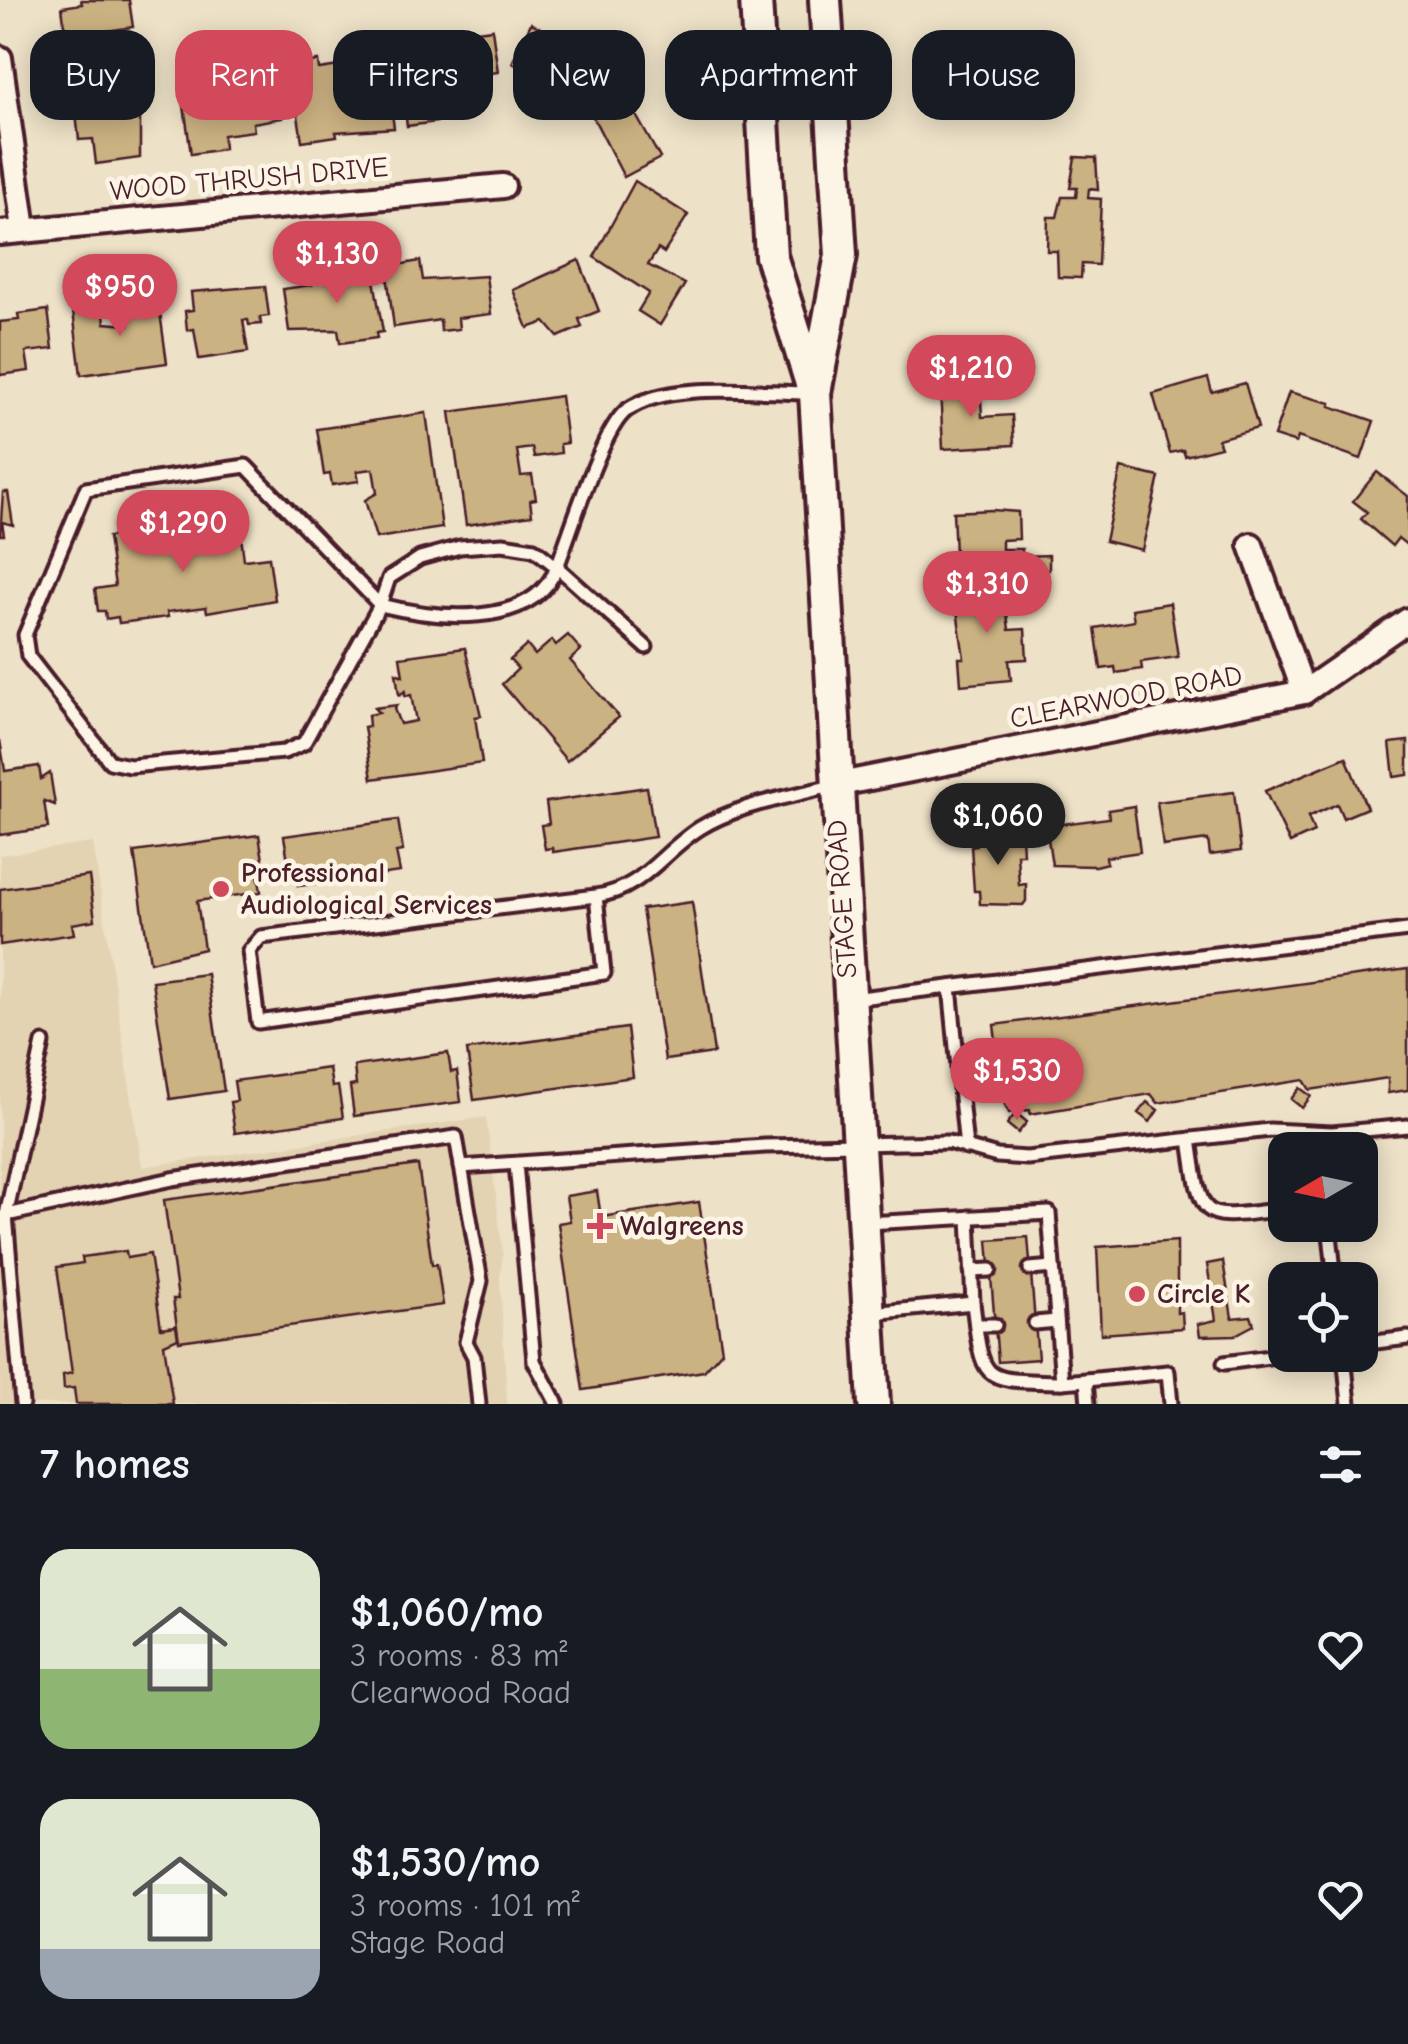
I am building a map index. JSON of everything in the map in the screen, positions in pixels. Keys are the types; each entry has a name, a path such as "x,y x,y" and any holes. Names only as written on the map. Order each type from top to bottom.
{"main road":[{"name":"STAGE ROAD","path":"756,0 771,256 814,393"},
{"name":"STAGE ROAD","path":"825,0 840,255 814,393 874,1404"}],"street":[{"path":"0,58 24,229"},
{"name":"WOOD THRUSH DRIVE","path":"0,233 503,186"},
{"path":"1251,545 1304,692"},
{"name":"CLEARWOOD ROAD","path":"835,785 1304,692 1408,620"}],"lane":[{"path":"646,647 557,566 534,549 503,544 460,547 420,558 389,578 380,605 304,742 284,752 130,766 110,762 28,656 25,635 86,489 246,466 380,605 456,617 492,612 528,597 552,580 557,566 600,455 624,412 670,392 814,393"},
{"path":"596,896 604,973 258,1022 249,950 261,937 622,892 700,828 752,807 835,785"},
{"path":"848,1000 1408,930"},
{"path":"950,987 966,1148"},
{"path":"22,1404 6,1215 42,1043"},
{"path":"1331,1132 1408,1126"},
{"path":"461,1167 765,1146 948,1142 1027,1158 1270,1130 1302,1132"},
{"path":"6,1215 172,1179 456,1137 481,1281 466,1342 474,1357 479,1404"},
{"path":"1190,1139 1198,1198 1204,1210 1220,1217 1268,1211"},
{"path":"516,1164 534,1361 557,1404"},
{"path":"863,1223 1049,1213 1062,1382"},
{"path":"968,1217 973,1303 980,1360 987,1372 1000,1380 1062,1382 1168,1372 1171,1404"},
{"path":"1030,1269 1053,1267"},
{"path":"972,1271 990,1270"},
{"path":"868,1313 973,1303"},
{"path":"1035,1323 1057,1321"},
{"path":"976,1325 995,1324"},
{"path":"1378,1342 1408,1338"},
{"path":"1224,1363 1268,1357"},
{"path":"1346,1372 1350,1404"},
{"path":"1086,1380 1088,1404"}],"shaded area":[{"path":"93,843 142,1167 486,1117 503,1254 500,1278 507,1404 0,1404 0,855"}],"building":[{"path":"81,0 129,0 133,27 65,30 62,7 82,4"},
{"path":"493,36 498,72 493,73"},
{"path":"318,61 319,69 333,67 333,120 393,120 394,128 336,132 337,136 302,141 299,120 313,120 313,62"},
{"path":"77,120 140,120 140,158 96,164 93,139 79,140"},
{"path":"186,120 270,120 253,123 254,131 223,135 224,149 191,154"},
{"path":"406,120 437,120 437,122 407,126"},
{"path":"595,120 639,120 660,158 624,177"},
{"path":"1075,157 1096,158 1098,190 1089,189 1088,198 1101,199 1098,265 1082,264 1081,278 1058,277 1057,251 1047,251 1048,217 1057,217 1062,197 1076,197 1077,188 1070,188"},
{"path":"635,181 688,215 664,253 658,249 648,265 685,284 660,325 638,311 649,293 594,257"},
{"path":"579,260 599,311 579,319 582,327 558,337 545,322 528,328 513,290"},
{"path":"420,261 423,280 486,276 491,314 458,318 459,329 441,331 440,320 394,327 386,267"},
{"path":"372,268 383,332 376,333 377,338 340,343 338,330 289,331 283,289 312,285 311,280 338,276 337,272"},
{"path":"265,286 269,316 260,317 261,324 249,325 248,320 243,320 248,352 199,359 194,329 187,330 185,311 193,310 191,292"},
{"path":"158,298 167,363 81,375 73,311 103,307 105,323 129,325 126,303"},
{"path":"48,310 53,349 26,352 29,371 0,375 0,322 19,320 18,314"},
{"path":"1208,378 1212,392 1245,383 1258,428 1218,439 1221,447 1185,456 1183,450 1170,453 1153,394"},
{"path":"980,384 982,417 1012,415 1014,445 943,449 940,387"},
{"path":"1289,392 1331,403 1330,406 1374,421 1361,459 1298,437 1296,443 1274,436"},
{"path":"561,396 567,443 560,444 561,453 534,457 532,448 517,450 521,476 532,475 536,499 530,500 532,515 466,525 450,412"},
{"path":"426,413 442,528 376,538 365,500 377,493 373,469 357,471 359,481 332,485 330,474 324,475 317,429"},
{"path":"1121,468 1159,477 1142,550 1105,541"},
{"path":"1377,472 1408,496 1408,546 1398,538 1392,546 1361,519 1367,512 1353,501"},
{"path":"3,492 8,492 13,525 2,522 4,535 0,535"},
{"path":"953,512 1018,512 1019,539 1002,540 1002,549 1022,549 1022,556 1049,555 1049,570 956,574"},
{"path":"220,517 218,524 239,521 244,560 269,557 275,600 207,612 206,607 167,612 168,617 119,623 118,617 106,619 105,611 98,611 95,589 115,586 108,537 137,533 133,528 155,525 159,552 200,547 198,520"},
{"path":"1004,587 1009,630 1025,629 1027,659 1009,660 1011,680 961,685 959,658 964,658 954,590"},
{"path":"1170,603 1178,657 1141,662 1142,669 1116,673 1115,667 1101,669 1095,628 1134,621 1132,609"},
{"path":"568,635 581,650 570,660 619,717 567,761 502,684 518,669 510,660 527,645 535,655 552,640 556,645"},
{"path":"465,648 481,716 475,717 482,763 372,779 364,727 369,726 368,715 379,713 374,708 397,705 394,709 400,724 416,721 411,695 405,696 405,691 399,695 396,673 403,676 400,657"},
{"path":"0,740 5,771 39,766 41,779 50,773 55,805 44,801 48,828 0,835"},
{"path":"1408,741 1408,775 1394,777 1390,743"},
{"path":"1346,757 1367,808 1343,818 1337,804 1308,817 1314,832 1290,843 1265,791"},
{"path":"647,787 655,837 553,852 552,848 545,849 541,825 549,824 546,802"},
{"path":"1234,792 1241,851 1210,855 1208,840 1163,846 1157,802"},
{"path":"1134,806 1140,852 1106,857 1107,863 1095,866 1052,865 1046,826 1109,818 1108,810"},
{"path":"398,820 403,851 396,852 400,872 298,886 295,866 289,867 284,836"},
{"path":"1016,830 1017,837 1022,836 1023,854 1017,854 1019,885 1026,884 1026,901 1023,905 980,904 979,891 974,891 971,846 976,845 975,833"},
{"path":"259,835 264,866 257,867 261,892 197,901 204,949 150,962 134,852"},
{"path":"89,876 95,920 72,924 74,934 0,945 0,889"},
{"path":"692,902 714,1053 665,1060 642,909"},
{"path":"1408,969 1408,1090 1388,1093 1388,1078 1310,1090 1304,1080 1158,1103 1151,1094 1030,1114 1030,1110 1009,1113 1004,1103 994,1025"},
{"path":"207,974 224,1091 170,1099 152,981"},
{"path":"627,1028 633,1077 474,1100 467,1050"},
{"path":"448,1053 451,1072 457,1071 461,1102 354,1116 350,1086 356,1085 354,1066"},
{"path":"329,1068 332,1087 338,1086 343,1118 235,1133 230,1102 237,1101 234,1081"},
{"path":"1300,1088 1311,1096 1302,1108 1291,1099"},
{"path":"1147,1102 1158,1110 1150,1122 1138,1113"},
{"path":"1016,1113 1027,1122 1018,1133 1007,1124"},
{"path":"418,1165 432,1265 437,1264 443,1305 179,1341 173,1299 178,1299 164,1200"},
{"name":"Walgreens","path":"597,1191 601,1217 699,1202 722,1351 704,1371 583,1390 558,1223 570,1221 566,1196"},
{"path":"1028,1237 1038,1359 998,1362 988,1240"},
{"name":"Circle K","path":"1177,1241 1177,1313 1182,1312 1183,1328 1101,1334 1097,1247"},
{"path":"126,1251 127,1258 150,1254 161,1328 176,1326 178,1338 164,1344 173,1404 76,1404 74,1388 64,1389 63,1375 72,1373 57,1267 83,1263 82,1257"},
{"path":"1223,1261 1232,1318 1251,1316 1254,1325 1235,1335 1200,1336 1198,1324 1216,1320 1207,1264"}],"place":[{"name":"Professional Audiological Services","path":"221,889"},
{"name":"Walgreens","path":"600,1226"},
{"name":"Circle K","path":"1137,1294"}]}
